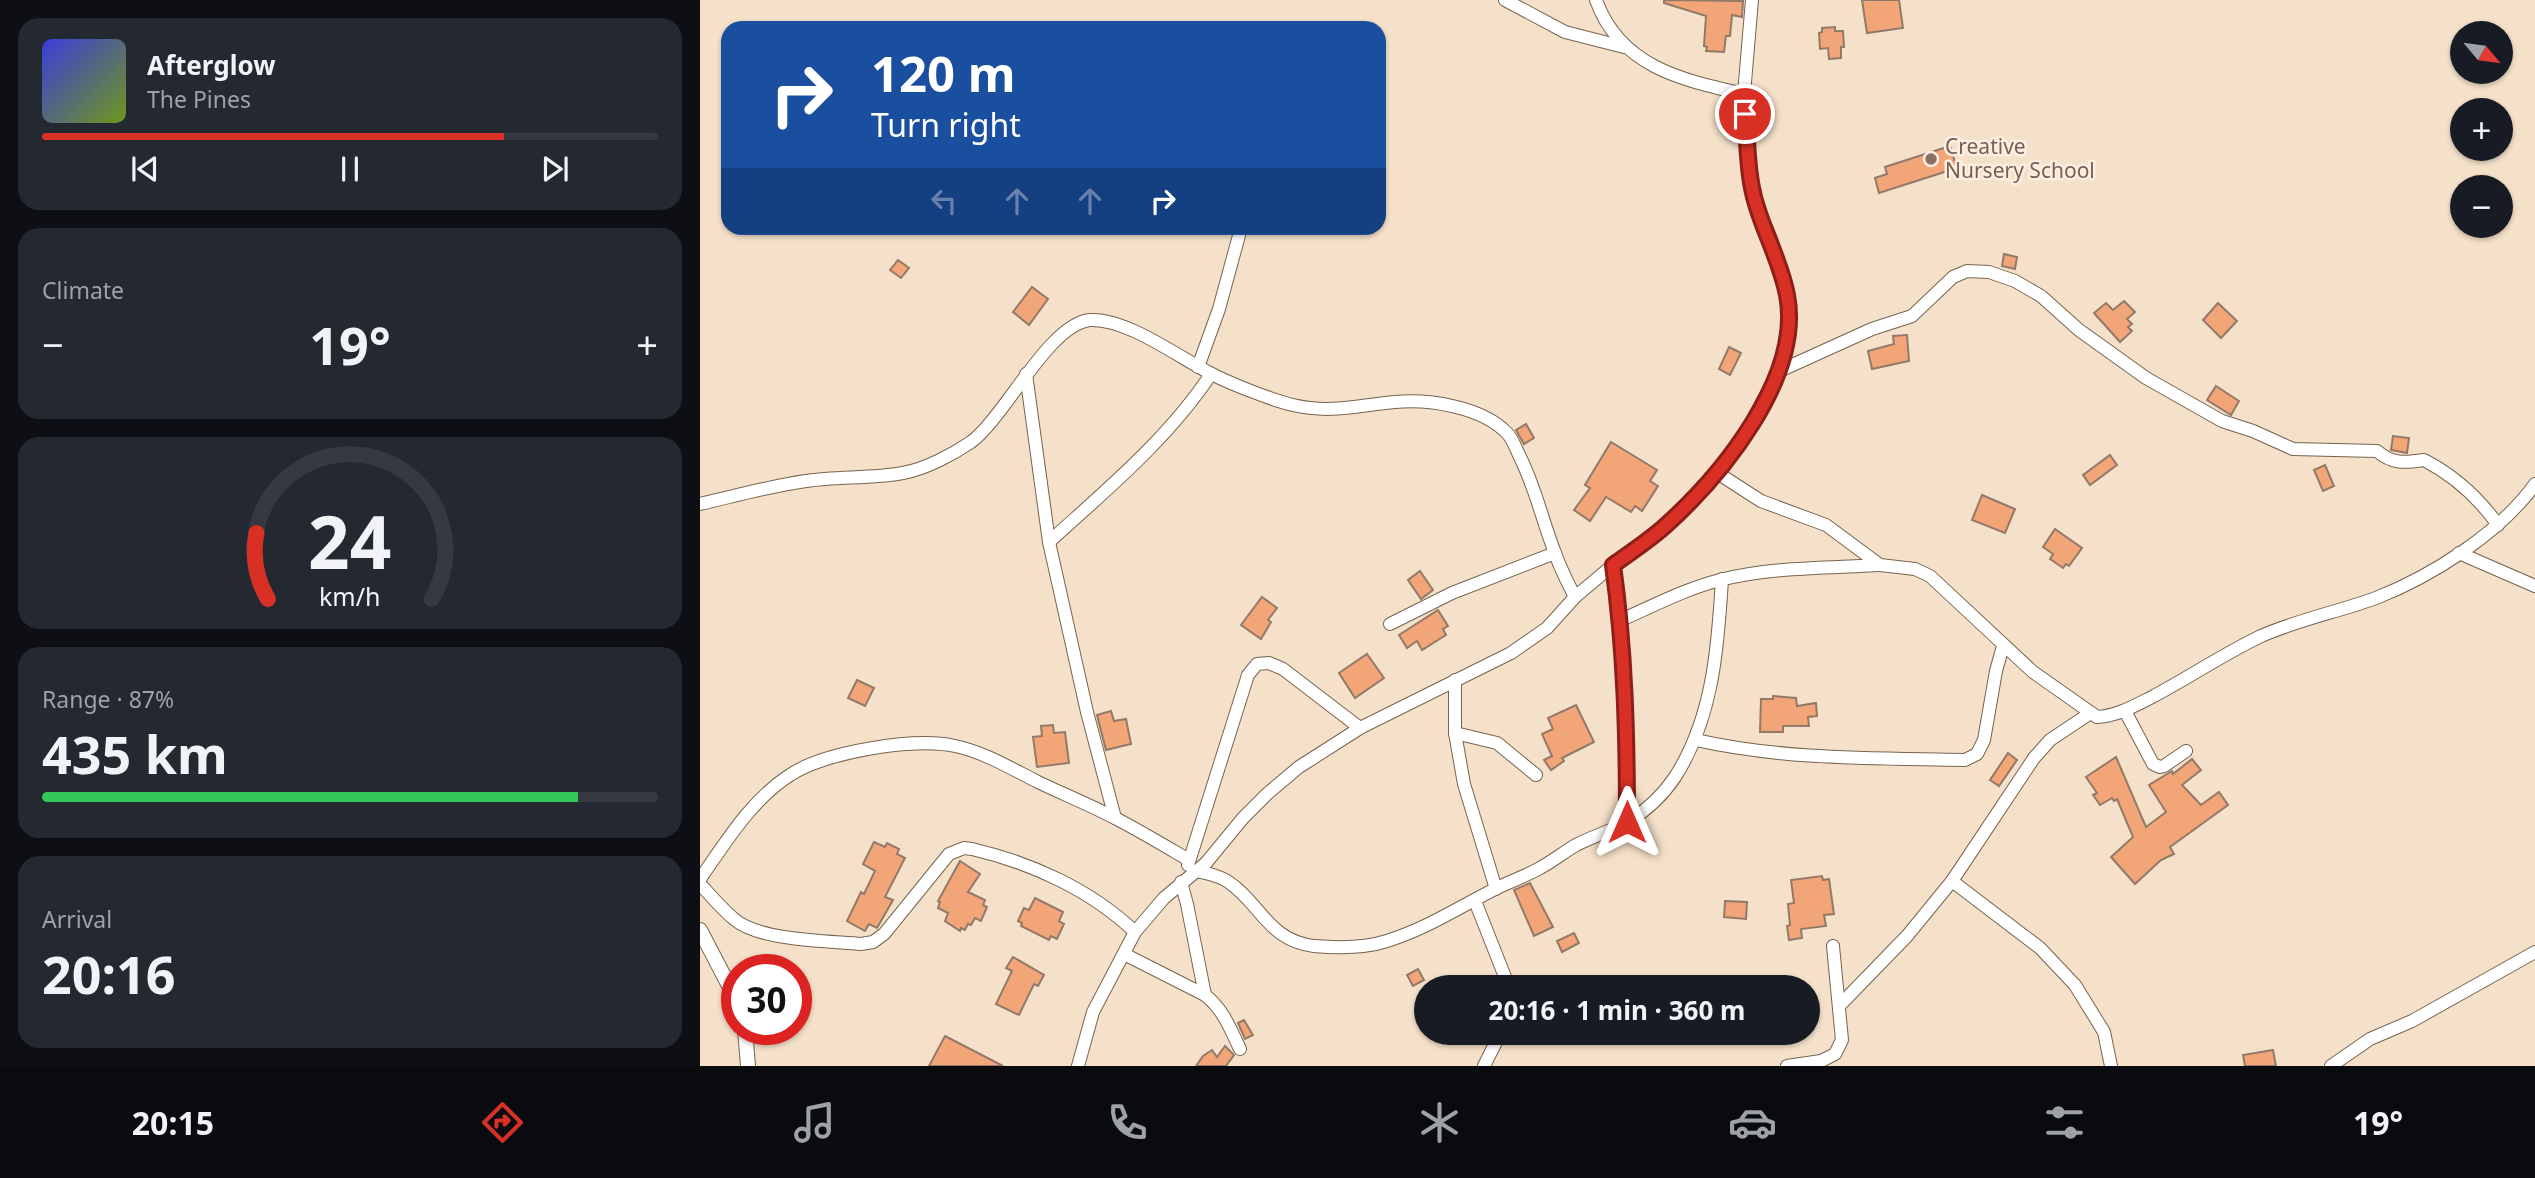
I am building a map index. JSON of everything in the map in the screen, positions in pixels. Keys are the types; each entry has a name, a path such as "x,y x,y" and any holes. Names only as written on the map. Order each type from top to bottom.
{"street":[{"path":"1506,0 1565,32 1624,47 1660,71 1744,94"},
{"path":"1596,0 1606,23 1624,47"},
{"path":"1080,1065 1093,1012 1135,932 1164,898 1197,871 1242,818 1267,794 1299,767 1360,728 1511,653 1547,628 1575,597 1663,528 1716,472 1743,438 1777,372 1784,352 1788,323 1788,296 1771,240 1756,204 1748,165 1744,94 1752,0"},
{"path":"1198,366 1219,309 1239,235"},
{"path":"1777,372 1872,329 1912,316 1953,277 1967,271 1989,272 2015,281 2041,296 2079,330 2146,378 2200,411 2293,449 2377,451 2389,461 2407,463 2424,460 2465,486 2498,525"},
{"path":"700,504 807,480 904,473 938,460 971,442 992,423 1026,374 1068,331 1088,320 1112,323 1132,331 1211,374 1292,405 1329,411 1397,401 1424,403 1455,407 1495,423 1508,435 1533,484 1555,553 1575,597"},
{"path":"1026,374 1049,542 1087,712 1115,818"},
{"path":"1049,542 1126,471 1182,414 1211,374"},
{"path":"1716,472 1761,501 1826,525 1880,565"},
{"path":"1620,620 1691,588 1723,579 1806,569 1880,565 1915,569 1930,576 2003,646 2048,684 2089,713 2101,717 2124,711 2260,637 2376,598 2407,583 2459,553 2498,525 2535,484"},
{"path":"1390,624 1452,593 1555,553"},
{"path":"2459,553 2535,586"},
{"path":"1613,565 1628,730 1627,822"},
{"path":"1197,871 1226,880 1275,931 1292,941 1311,946 1342,947 1384,942 1433,924 1540,868 1580,843 1627,822 1655,802 1674,779 1696,740 1712,679 1723,579"},
{"path":"1696,740 1740,750 1806,757 1965,760 1977,754 1984,740 2003,646"},
{"path":"1205,995 1183,880 1248,675 1257,664 1269,663 1283,669 1360,728"},
{"path":"1455,680 1455,733 1464,784 1496,889"},
{"path":"2124,711 2153,764 2164,766 2186,751"},
{"path":"1839,1006 1907,936 1952,881 2034,758 2050,740 2089,713"},
{"path":"1455,733 1497,743 1536,775"},
{"path":"1135,932 1115,913 1065,883 1028,867 964,848 949,854 884,934 873,942 862,944 788,937 747,927 735,920 700,882 764,795 791,774 820,760 902,744 955,746 989,758 1115,818 1189,860"},
{"path":"1952,881 2040,948 2075,985 2104,1032 2111,1066"},
{"path":"1475,901 1504,975"},
{"path":"700,930 721,970"},
{"path":"1787,1066 1835,1060 1842,1040 1833,946"},
{"path":"2331,1066 2370,1039 2423,1015 2535,952"},
{"path":"1124,954 1205,995 1223,1013 1240,1049"},
{"path":"746,1045 748,1066"},
{"path":"1484,1066 1494,1045"}],"building":[{"path":"1664,0 1743,1 1742,17 1732,15 1730,36 1726,36 1724,52 1706,51 1706,16 1664,3"},
{"path":"1862,0 1899,0 1903,28 1867,33"},
{"path":"1835,27 1835,31 1843,31 1844,47 1841,47 1841,58 1829,59 1828,48 1820,49 1819,33 1822,28"},
{"name":"Creative Nursery School","path":"1950,146 1957,168 1879,193 1875,178 1887,174 1885,167"},
{"path":"2004,254 2017,257 2015,269 2002,266"},
{"path":"898,260 909,268 901,278 890,270"},
{"path":"1032,287 1048,299 1029,325 1013,312"},
{"path":"2124,301 2135,312 2127,319 2132,324 2128,327 2132,331 2120,342 2094,313 2106,303 2113,310"},
{"path":"2218,303 2237,321 2221,338 2203,320"},
{"path":"1907,335 1909,361 1872,369 1868,351 1894,344 1893,336"},
{"path":"1729,347 1741,353 1730,375 1719,369"},
{"path":"2216,386 2239,401 2231,415 2207,400"},
{"path":"1526,424 1534,438 1524,444 1516,430"},
{"path":"2393,436 2409,438 2407,453 2391,450"},
{"path":"1611,442 1657,470 1650,481 1658,486 1642,511 1635,506 1631,512 1606,497 1590,521 1574,510 1590,488 1585,485"},
{"path":"2110,455 2117,465 2090,485 2083,475"},
{"path":"2325,465 2334,486 2323,491 2314,470"},
{"path":"1982,495 2015,509 2005,533 1972,520"},
{"path":"2055,529 2082,548 2069,566 2066,564 2063,568 2050,559 2053,554 2043,547"},
{"path":"1420,571 1433,590 1421,599 1408,580"},
{"path":"1262,597 1277,608 1268,620 1271,622 1261,639 1241,625"},
{"path":"1438,610 1448,626 1443,629 1446,635 1422,650 1417,641 1407,648 1399,635"},
{"path":"1367,654 1384,678 1355,698 1339,673"},
{"path":"857,680 874,688 865,706 848,698"},
{"path":"1773,696 1796,698 1797,706 1816,703 1817,716 1808,717 1809,726 1783,726 1783,732 1760,732 1761,699 1773,699"},
{"path":"1576,705 1594,742 1562,758 1564,761 1551,770 1544,760 1552,756 1542,734 1553,729 1548,718"},
{"path":"1111,711 1114,721 1126,719 1131,744 1106,750 1097,715"},
{"path":"1053,725 1054,733 1065,732 1069,763 1037,767 1033,737 1042,736 1041,726"},
{"path":"2008,753 2017,760 1999,786 1990,780"},
{"path":"2116,757 2146,827 2166,812 2149,785 2172,771 2173,774 2192,759 2201,770 2182,785 2201,805 2219,792 2228,805 2170,847 2174,854 2161,860 2135,884 2111,857 2133,837 2117,799 2114,801 2112,798 2100,805 2093,795 2097,793 2086,777"},
{"path":"874,842 885,847 887,843 899,849 897,854 905,858 885,897 893,900 877,928 869,924 865,931 847,921 875,871 863,864"},
{"path":"960,861 980,874 968,892 985,900 983,905 987,907 981,921 975,918 971,925 968,924 965,930 961,928 960,931 945,921 948,913 938,908 938,901"},
{"path":"1822,876 1823,880 1829,879 1834,914 1824,915 1826,926 1801,929 1802,938 1789,940 1788,904 1794,903 1791,880"},
{"path":"1530,883 1553,927 1534,936 1514,890"},
{"path":"1035,898 1063,912 1059,921 1064,924 1057,939 1051,936 1049,940 1021,926 1022,923 1018,921 1024,908 1029,910"},
{"path":"1725,901 1747,902 1746,919 1724,917"},
{"path":"1574,933 1579,943 1562,952 1557,941"},
{"path":"1013,957 1044,975 1038,986 1034,984 1019,1015 996,1004 1012,971 1006,968"},
{"path":"1418,969 1421,975 1414,975 1413,986 1407,975"},
{"path":"1244,1020 1253,1035 1245,1039 1238,1023"},
{"path":"945,1036 1003,1066 929,1066"},
{"path":"1225,1046 1234,1055 1226,1066 1196,1066 1203,1056 1212,1050 1217,1057"},
{"path":"2273,1050 2276,1066 2245,1066 2243,1055"}],"place":[{"name":"Creative Nursery School","path":"1931,159"}],"route":[{"path":"1627,822 1628,730 1613,565 1663,528 1716,472 1743,438 1759,411 1784,352 1788,296 1771,240 1756,204 1748,165 1745,114"}]}
